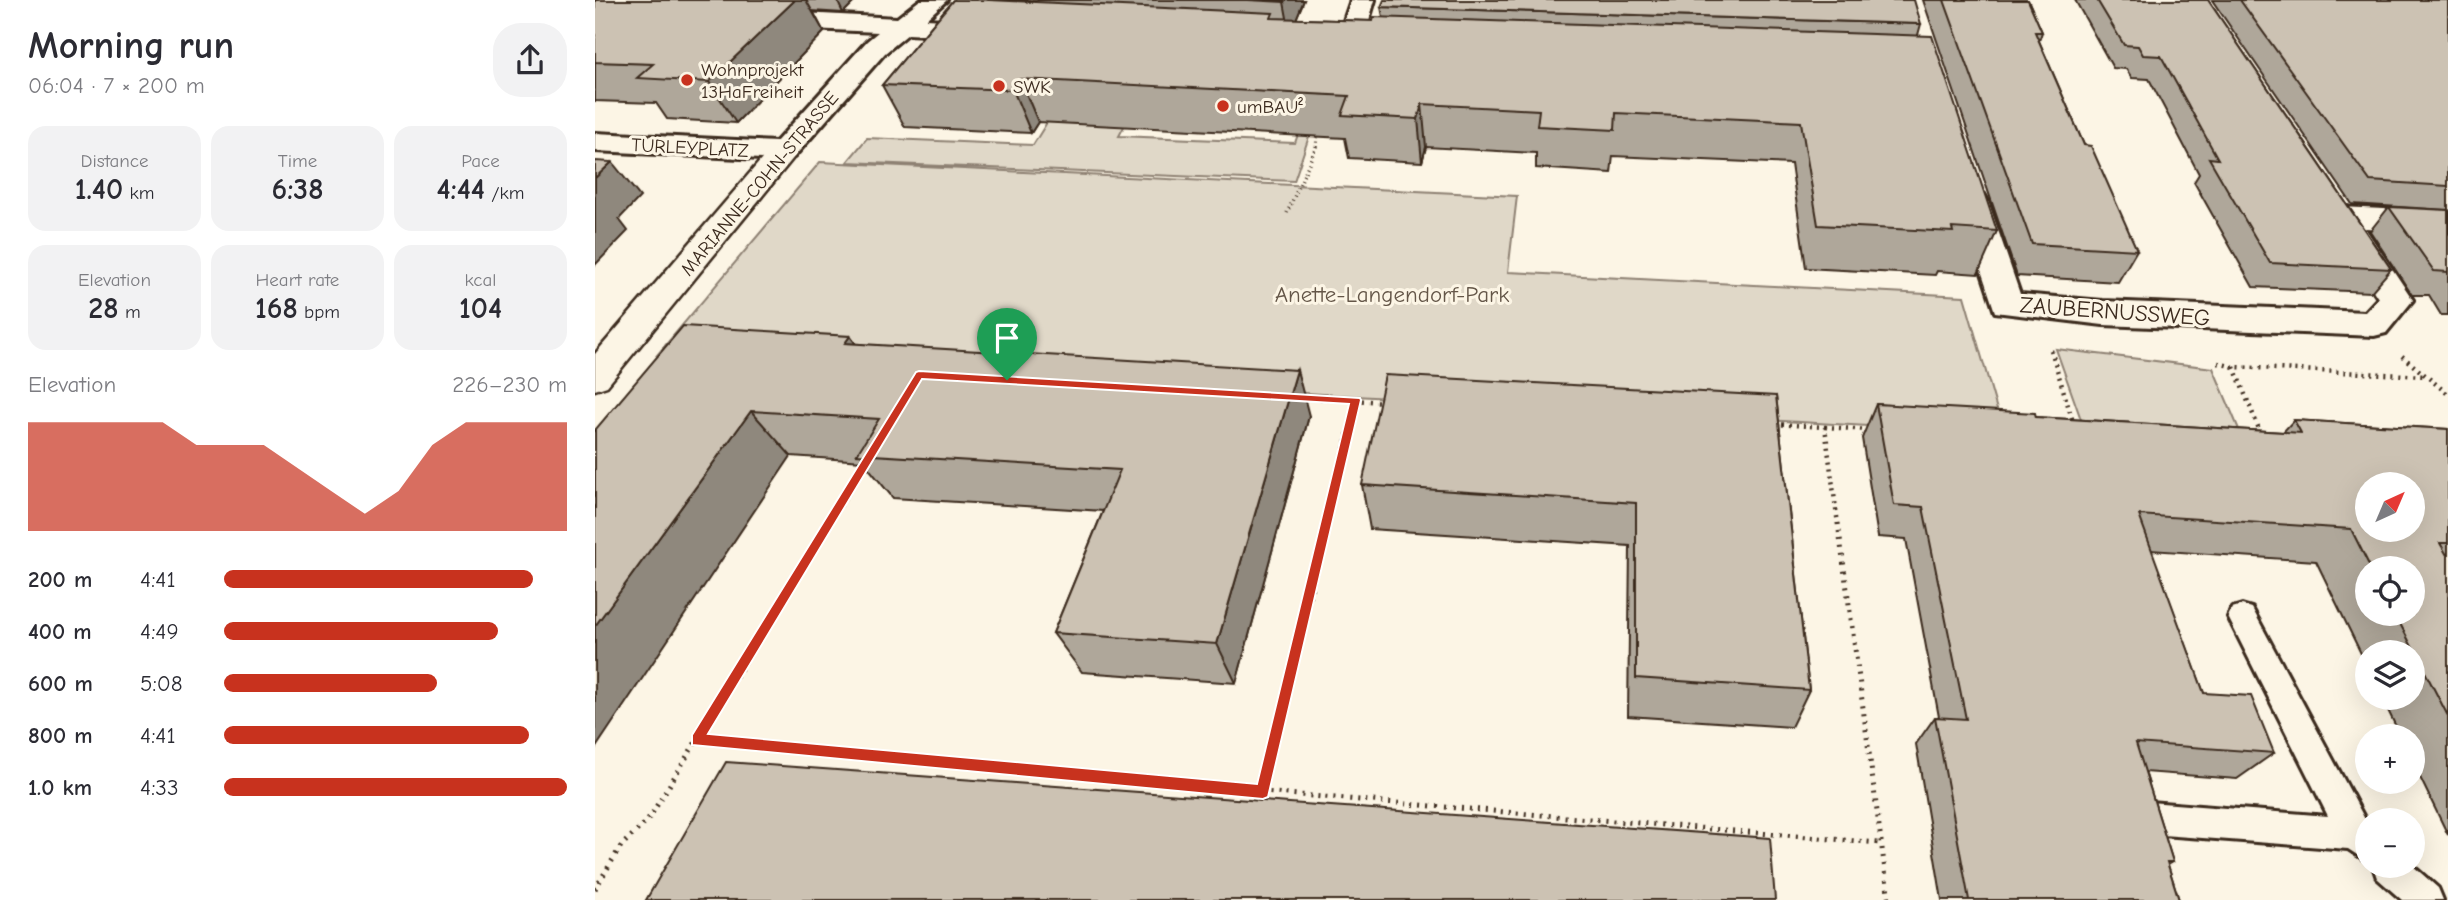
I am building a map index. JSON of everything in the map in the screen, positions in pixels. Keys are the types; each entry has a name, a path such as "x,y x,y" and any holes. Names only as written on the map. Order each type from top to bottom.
{"street":[{"name":"MARIANNE-COHN-STRASSE","path":"595,377 784,151 876,47 935,0"},
{"path":"1348,47 1363,0"},
{"path":"743,18 1007,31"},
{"path":"1320,46 1374,48"},
{"name":"TURLEYPLATZ","path":"595,142 784,151"},
{"name":"ZAUBERNUSSWEG","path":"1964,173 2007,304 2102,313 2374,324"},
{"path":"2374,324 2396,300 2333,205 2448,222"}],"lane":[{"path":"2242,617 2355,829"},
{"path":"2149,818 2355,839"},
{"path":"2402,878 2426,900"}],"path":[{"path":"1287,213 1316,147 1319,124"},
{"path":"2374,324 2389,345 2448,394"},
{"path":"2051,348 2076,432"},
{"path":"2234,367 2266,446"},
{"path":"1287,396 1397,403"},
{"path":"1263,792 1356,400"},
{"path":"1770,424 1878,431"},
{"path":"1825,427 1889,900"},
{"path":"595,889 621,846 648,820 869,459"},
{"path":"697,740 1263,792 1880,843"}],"green space":[{"path":"1078,72 1151,75 1119,136 1295,143 1315,85 1326,86 1294,181 847,162 867,138 1033,145"},
{"name":"Anette-Langendorf-Park","path":"820,162 1517,196 1508,272 1964,296 2004,434 657,355"},
{"path":"2056,349 2213,368 2243,439 2088,439"}],"building":[{"path":"595,0 795,0 709,82 637,78 653,64 595,62"},
{"path":"953,0 1273,13 1271,18 1373,21 1374,17 1932,36 1997,231 1952,228 1953,232 1818,225 1801,122 1616,113 1615,130 1537,126 1539,110 1422,104 1418,119 1342,115 1349,96 1020,79 1013,90 882,85"},
{"path":"1248,0 1285,0 1284,2"},
{"path":"1384,0 1914,0 1921,24 1381,7"},
{"path":"1944,0 2028,0 2042,32 2035,32 2084,145 2091,146 2137,250 2032,244"},
{"path":"2097,0 2208,0 2391,269 2270,263 2209,158 2218,159 2161,56 2143,55 2138,46 2124,45"},
{"path":"2240,0 2448,0 2448,186 2370,181"},
{"path":"595,161 612,162 595,178"},
{"path":"2389,207 2448,210 2448,272 2434,271"},
{"path":"683,326 850,336 845,343 1297,370 1217,644 1053,633 1120,470 857,454 879,419 751,411 595,626 595,430"},
{"path":"1385,375 1776,396 1809,690 1636,678 1636,503 1362,485"},
{"path":"1876,404 2301,433 2294,420 2448,429 2448,543 2440,543 2448,557 2448,716 2425,672 2425,640 2409,640 2401,626 2425,626 2425,556 2364,556 2358,542 2425,542 2425,472 2355,472 2355,537 2351,529 2139,515 2204,693 2251,696 2274,753 2136,743 2173,862 2167,862 2179,900 1969,900 1935,717 1966,719 1923,507 1894,505"},
{"path":"726,762 1770,838 1775,900 646,900"}],"place":[{"name":"Wohnprojekt 13HaFreiheit","path":"687,80"},
{"name":"SWK","path":"999,86"},
{"name":"umBAU²","path":"1223,106"}],"route":[{"path":"919,375 1007,380 1356,400 1263,792 697,740 919,375"}]}
